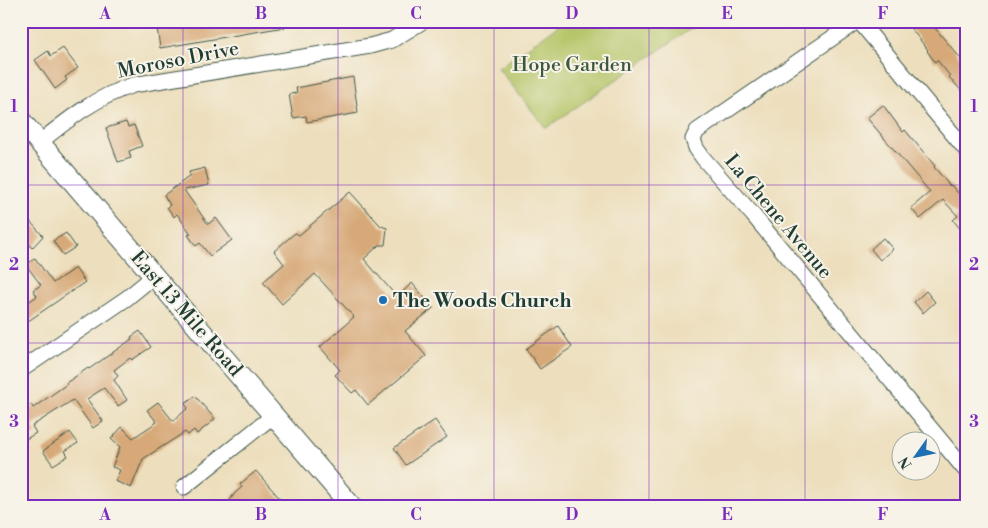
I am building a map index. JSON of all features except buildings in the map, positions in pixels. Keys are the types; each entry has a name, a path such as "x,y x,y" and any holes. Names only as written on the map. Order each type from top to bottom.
{"main road":[{"name":"East 13 Mile Road","path":"21,121 352,507"}],"street":[{"name":"Moroso Drive","path":"40,142 64,122 100,98 133,85 370,46 392,40 423,21"},
{"path":"858,21 967,151"},
{"name":"La Chene Avenue","path":"858,21 697,131 693,139 696,148 703,158 753,215 967,472"},
{"path":"21,370 127,298 154,276"},
{"path":"184,487 274,415"}],"green space":[{"name":"Hope Garden","path":"565,21 698,21 699,23 546,128 498,68"}],"place":[{"name":"The Woods Church","path":"383,300"}]}
